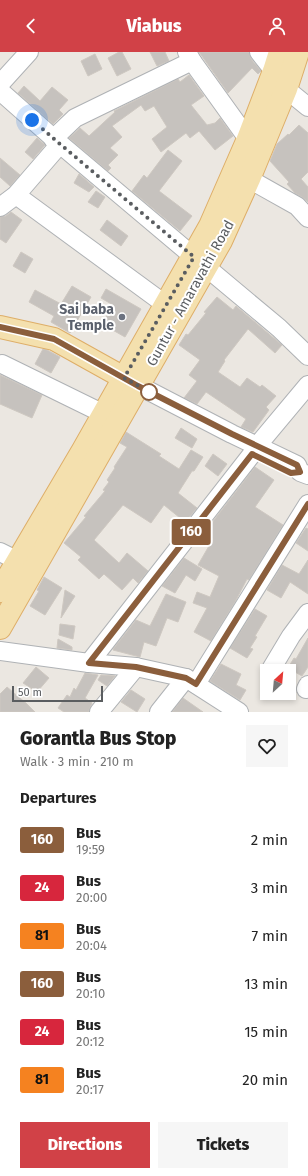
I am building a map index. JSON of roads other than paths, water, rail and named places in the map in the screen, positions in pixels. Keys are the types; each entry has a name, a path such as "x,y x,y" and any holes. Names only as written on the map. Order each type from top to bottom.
{"main road":[{"name":"Guntur - Amaravathi Road","path":"0,591 9,556 104,414 129,387 166,305 200,262 221,241 249,179 286,89 298,52"},
{"name":"Guntur - Amaravathi Road","path":"0,628 129,387 200,262 210,226 248,139 277,62"},
{"path":"0,327 54,339 129,387"}],"street":[{"path":"0,84 29,52"},
{"path":"259,52 277,62"},
{"path":"0,206 16,195 75,118 190,56 248,139"},
{"path":"286,89 308,107"},
{"path":"0,91 56,142 279,328 308,356"},
{"path":"249,179 304,207"},
{"path":"16,195 166,305"},
{"path":"2,364 104,414"},
{"path":"89,663 255,450 308,385"},
{"path":"129,387 255,450 297,465 304,473"},
{"path":"159,712 191,681 308,504"},
{"path":"274,664 291,636 308,613"},
{"path":"0,650 89,663 136,667 191,681 239,712"},
{"path":"99,712 136,667"}],"place":[{"name":"Sai baba Temple","path":"122,317"}]}
